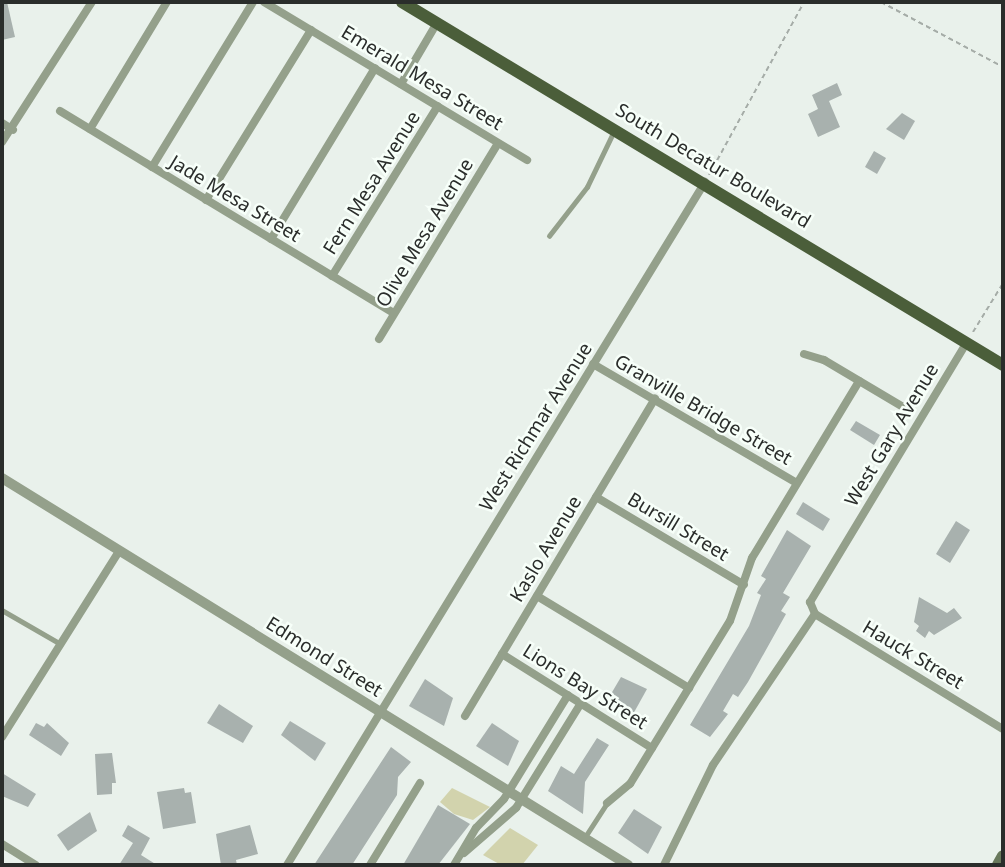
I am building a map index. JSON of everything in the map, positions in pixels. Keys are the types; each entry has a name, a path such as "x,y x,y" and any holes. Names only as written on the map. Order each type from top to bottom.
{"main road":[{"name":"South Decatur Boulevard","path":"402,2 705,182 1003,365"},
{"path":"998,865 1003,856"}],"street":[{"path":"2,142 13,130 92,2"},
{"path":"90,129 167,2"},
{"path":"152,167 253,2"},
{"name":"Emerald Mesa Street","path":"264,2 278,5 311,30 527,160"},
{"path":"401,84 437,23"},
{"path":"206,200 311,30"},
{"path":"271,239 375,68"},
{"name":"Fern Mesa Avenue","path":"332,276 438,106"},
{"name":"Jade Mesa Street","path":"60,111 394,313"},
{"path":"2,123 13,130"},
{"name":"Olive Mesa Avenue","path":"379,339 498,143"},
{"name":"West Richmar Avenue","path":"287,865 705,182"},
{"name":"West Gary Avenue","path":"810,605 812,595 967,342"},
{"path":"804,354 824,360 903,407"},
{"name":"Granville Bridge Street","path":"593,364 797,483"},
{"path":"607,803 630,784 730,621 752,558 859,381"},
{"name":"Kaslo Avenue","path":"465,716 655,399"},
{"name":"Edmond Street","path":"2,478 628,865"},
{"name":"Bursill Street","path":"596,497 744,585"},
{"path":"2,737 119,551"},
{"path":"537,596 689,688"},
{"name":"Hauck Street","path":"810,605 815,614 1003,729"},
{"path":"664,865 713,765 815,614"},
{"name":"Lions Bay Street","path":"502,654 652,748"},
{"path":"456,861 476,828 509,792 568,695"},
{"path":"456,861 521,800 581,704"},
{"path":"370,865 420,783"},
{"path":"2,844 36,865"}],"lane":[{"path":"549,236 587,187 615,129"},
{"path":"2,610 61,644"},
{"path":"550,723 564,732"},
{"path":"584,839 607,803"},
{"path":"476,828 482,837"}],"path":[{"path":"705,182 804,2"},
{"path":"881,2 1003,67"},
{"path":"967,342 1003,283"}],"green space":[{"path":"452,788 490,807 473,820 454,814 440,802"},
{"path":"510,828 538,845 522,865 501,865 483,855"}],"building":[{"path":"2,2 7,2 15,37 2,40"},
{"path":"837,83 842,95 829,101 840,127 818,137 808,114 818,109 812,95"},
{"path":"902,113 915,121 904,140 886,129"},
{"path":"874,151 886,158 877,174 865,167"},
{"path":"856,421 880,435 874,445 850,430"},
{"path":"803,502 830,519 823,531 796,514"},
{"path":"956,521 970,530 950,563 936,554"},
{"path":"787,530 811,546 783,593 790,597 781,611 786,614 748,682 738,697 733,694 723,711 728,714 710,737 690,725 749,626 761,595 757,593 766,579 761,576"},
{"path":"919,597 947,613 954,608 962,618 934,635 929,631 925,638 916,631 919,626 914,622"},
{"path":"621,677 647,689 632,716 608,699"},
{"path":"425,679 453,698 444,726 409,706"},
{"path":"219,704 253,726 243,743 207,723"},
{"path":"290,721 326,743 315,761 281,735"},
{"path":"36,723 44,727 47,723 69,743 61,756 29,735"},
{"path":"492,723 519,741 508,766 476,746"},
{"path":"597,738 609,745 585,782 583,814 548,791 561,766 574,774"},
{"path":"391,747 411,762 398,777 397,795 352,865 314,865"},
{"path":"112,753 116,783 112,783 112,794 97,795 95,754"},
{"path":"2,773 36,794 28,807 2,796"},
{"path":"184,788 185,793 191,792 196,823 163,829 157,792"},
{"path":"438,805 470,824 438,865 403,865"},
{"path":"634,809 662,827 648,854 618,833"},
{"path":"90,812 97,831 68,851 57,835"},
{"path":"128,825 150,838 141,855 157,865 119,865 133,843 122,836"},
{"path":"250,825 258,854 236,860 237,865 221,865 216,834"}]}
